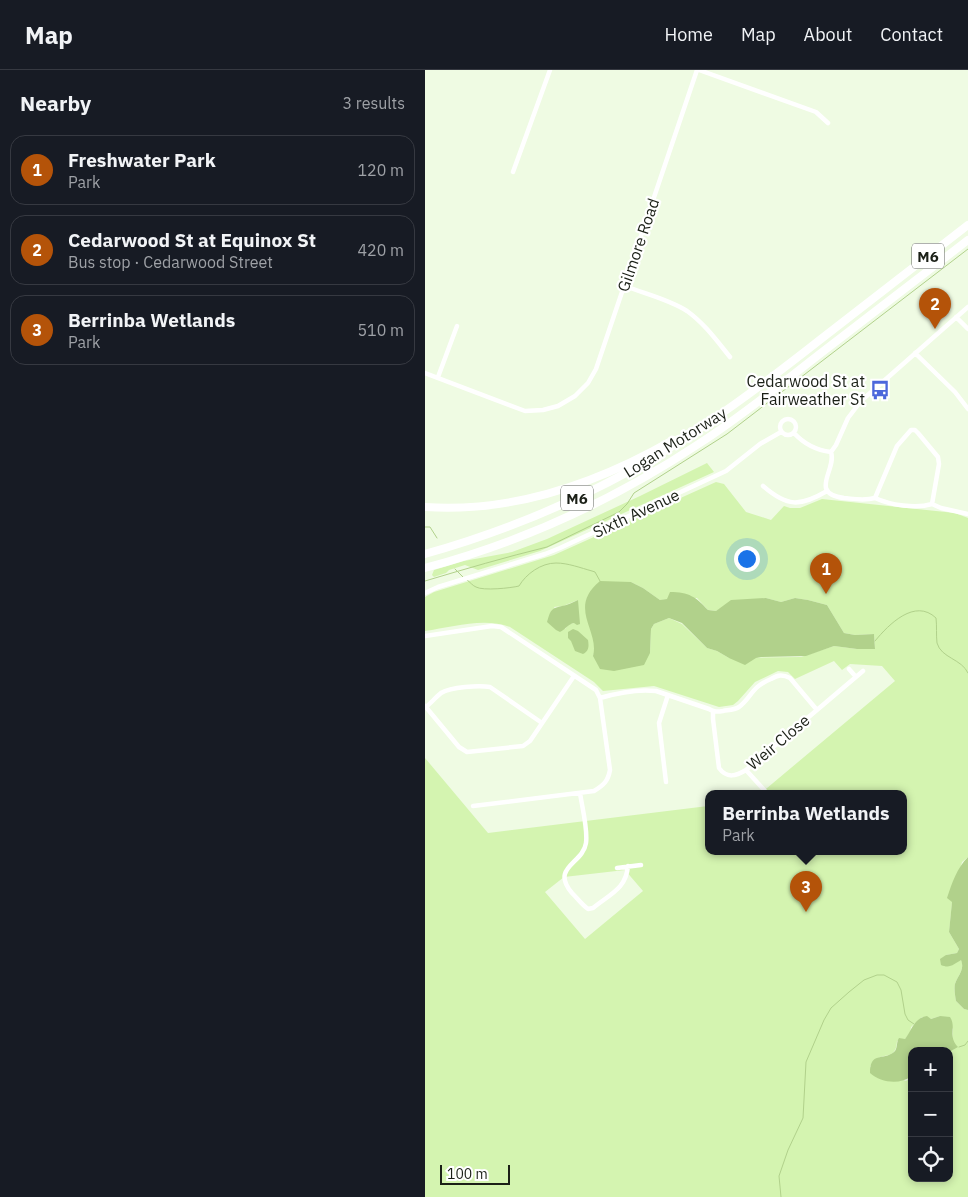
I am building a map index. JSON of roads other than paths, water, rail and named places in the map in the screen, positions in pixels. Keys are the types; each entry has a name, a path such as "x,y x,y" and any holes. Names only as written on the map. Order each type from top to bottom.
{"highway":[{"name":"Logan Motorway","path":"425,554 500,530 581,496 659,454 716,417 787,366 968,225"},
{"name":"Logan Motorway","path":"425,568 528,534 584,509 700,444 968,240"},
{"path":"425,507 461,507 504,502 568,488 598,478 631,463 700,423 716,417"}],"street":[{"path":"513,172 550,70"},
{"path":"698,70 816,112 828,122"},
{"name":"Gilmore Road","path":"438,377 525,410 543,410 558,406 575,396 588,383 596,369 698,70"},
{"path":"625,286 674,304 687,312 700,322 730,357"},
{"path":"968,307 861,401 848,418 837,445 831,452 832,462 825,480 827,491 834,496 865,500 875,498 884,502 923,507 932,504 968,514"},
{"path":"956,317 968,329"},
{"path":"425,373 438,377 457,326"},
{"path":"915,353 955,392 968,409"},
{"path":"790,419 796,425 794,433 787,435 781,432 780,426 782,421 790,419"},
{"path":"875,498 897,446 911,430 918,433 938,457 939,464 932,504"},
{"name":"Sixth Avenue","path":"425,594 437,587 553,551 717,476 760,444 781,432"},
{"path":"794,433 802,442 809,446 831,452"},
{"path":"763,486 787,503 795,504 827,491"},
{"path":"425,636 492,626 501,627 595,690 600,698 610,770 608,778 603,785 594,791 473,806"},
{"path":"849,669 856,677"},
{"name":"Weir Close","path":"713,712 719,768 723,774 730,776 738,775 863,671"},
{"path":"600,698 649,690 709,709 713,712 735,709 740,706 755,687 779,675 790,678 817,710"},
{"path":"542,723 490,688 481,685 447,691 425,707 459,747 467,752 523,746 530,741 574,676"},
{"path":"666,782 659,723 668,695"},
{"path":"746,770 764,790"},
{"path":"580,793 585,846 564,876 568,888 584,906 588,909 593,908 621,886 627,876 628,866"},
{"path":"617,868 641,865"}],"waterway":[{"path":"425,581 547,547 619,512 634,493 727,434 968,249"},
{"path":"425,527 430,527 437,538"},
{"path":"467,580 474,586 485,589 515,587 519,586 535,570 550,563 556,563 595,572 600,581"},
{"path":"455,569 463,577"},
{"path":"875,641 887,627 903,616 911,612 920,611 928,613 936,618 939,648 965,668 968,673"},
{"path":"781,1197 779,1176 788,1150 803,1118 806,1062 831,1008 864,980 877,975 884,975 897,982 901,990 905,1014 908,1020 914,1024"},
{"path":"959,1047 965,1045 968,1041"}],"place":[{"name":"Cedarwood St at Equinox St","path":"935,329"},
{"name":"Cedarwood St at Fairweather St","path":"880,390"},
{"name":"Freshwater Park","path":"826,594"},
{"name":"Berrinba Wetlands","path":"806,912"}]}
